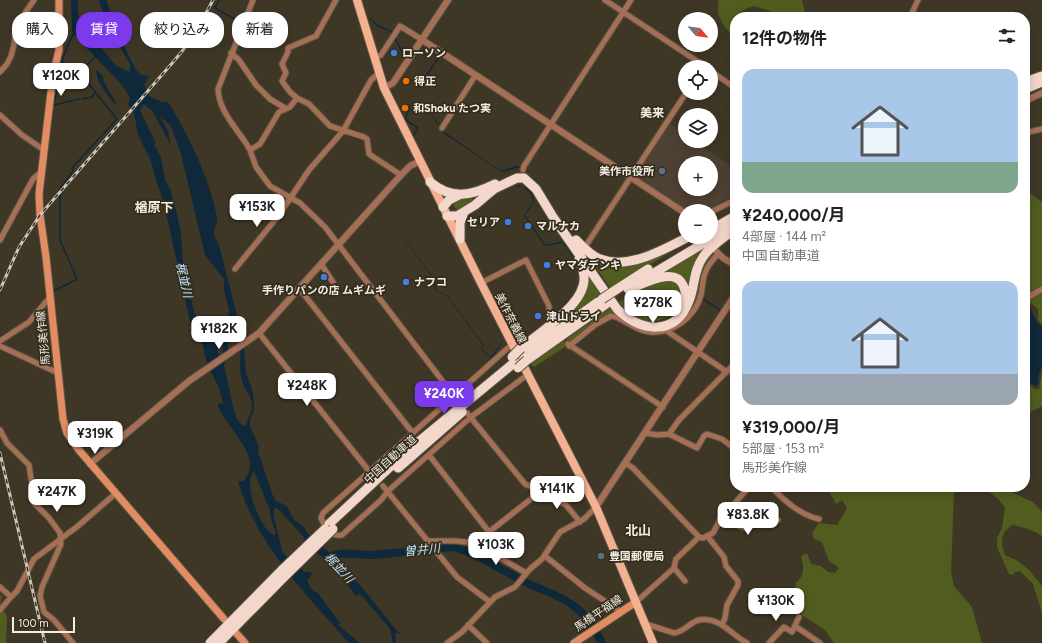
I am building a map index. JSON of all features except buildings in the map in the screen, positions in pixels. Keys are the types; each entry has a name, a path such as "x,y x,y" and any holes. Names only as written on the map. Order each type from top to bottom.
{"highway":[{"path":"1030,80 1042,76"},
{"path":"1030,87 1042,82"},
{"path":"443,207 449,200 459,195 492,186 517,175 526,175 540,186 620,306 636,319 655,322 670,318 680,308 686,295 682,282 672,277 657,278 639,287 622,291"},
{"path":"447,216 457,216 494,188 517,178 524,178 536,189 617,309 627,319 639,325 658,327 676,320 684,311 693,290 697,268 703,257 710,249 730,233"},
{"path":"430,182 440,191 459,195"},
{"path":"460,239 460,223 464,212"},
{"path":"718,221 730,215"},
{"path":"718,226 730,219"},
{"name":"中国自動車道","path":"331,527 473,403 524,354 604,302 697,245 730,227"},
{"path":"576,240 599,259 616,262 643,257 678,241"},
{"name":"中国自動車道","path":"622,291 689,244"},
{"path":"515,362 579,296 583,286 584,273 577,251"},
{"name":"中国自動車道","path":"210,643 440,422 515,362"},
{"name":"中国自動車道","path":"219,643 285,572"}],"main road":[{"name":"馬形美作線","path":"59,0 59,50 53,75 40,173 40,215 63,419 67,433 90,464 224,619"},
{"name":"美作奈義線","path":"357,0 384,88 447,216 596,507 653,643"},
{"name":"馬橋平福線","path":"574,643 620,611 636,602"},
{"path":"237,634 245,643"}],"street":[{"path":"0,72 10,60 14,45 16,26 34,0"},
{"path":"253,0 219,84 218,96 229,121 250,150 256,167 270,186 291,197 313,215 457,400"},
{"path":"336,0 316,36 288,48 288,52 282,64 286,73 282,81 290,92 297,98 309,104 330,126 364,137 369,154 401,174"},
{"path":"384,88 393,83 448,0"},
{"path":"605,0 694,60"},
{"path":"523,170 550,125 631,0"},
{"path":"912,12 918,0"},
{"path":"375,58 380,55 400,26 678,209"},
{"path":"231,53 239,60 256,85 270,99 285,108"},
{"path":"235,269 291,197 309,170 343,131 371,80 379,73"},
{"path":"442,128 475,76"},
{"path":"718,76 730,84"},
{"path":"1030,99 1042,93"},
{"path":"250,150 260,144 278,114 285,108 290,107 297,98"},
{"path":"587,244 681,100"},
{"path":"0,115 22,135 44,150"},
{"path":"1030,132 1042,129"},
{"path":"90,464 200,374 259,333 401,174 410,166 420,161"},
{"path":"0,240 33,179 40,173"},
{"path":"718,208 730,202"},
{"path":"663,407 569,345 595,325 611,316 616,317 641,330 656,332 667,331 682,323 692,313 701,294 706,269 716,251 730,261"},
{"path":"481,283 526,260 549,306 549,316 552,320"},
{"path":"321,264 333,282"},
{"path":"299,288 412,432"},
{"path":"1030,296 1042,288"},
{"path":"0,341 29,322 50,297"},
{"path":"448,643 490,602 517,583 544,556 556,536 567,528 580,522 596,507 730,303"},
{"path":"667,331 727,372"},
{"path":"259,333 374,476"},
{"path":"0,346 58,373"},
{"path":"509,347 453,395 323,513 322,518 329,530 334,534 342,535 381,500 388,491 429,455 469,415 523,378"},
{"path":"669,434 679,420 730,369"},
{"path":"469,415 526,484 566,505 580,522"},
{"path":"0,430 7,443 29,465 32,485 32,499 36,506 56,526 62,538 59,549 42,587 40,596 44,612 54,620 73,643"},
{"path":"645,433 657,435 669,434 697,448 704,436 707,434 722,439 730,445"},
{"path":"429,455 489,532"},
{"path":"625,463 638,473 699,537"},
{"path":"383,486 430,541 457,577 490,602"},
{"path":"475,544 541,491"},
{"path":"636,602 674,568 676,559 699,537 708,537 716,529 720,520 745,492"},
{"path":"776,492 787,503 809,516 819,519"},
{"path":"0,610 17,591 34,559 78,526 115,494"},
{"path":"720,520 745,528 759,513 778,520"},
{"path":"708,537 724,557 726,566 738,581 738,585 726,605 726,616 722,625"},
{"path":"430,541 456,541 475,544 525,574"},
{"path":"544,556 584,588 620,611"},
{"path":"674,568 685,581"},
{"path":"0,587 11,597"},
{"path":"769,643 781,628 784,627 792,632 799,617"},
{"path":"643,622 674,633 699,620 708,620 722,625 747,643"},
{"path":"468,625 488,643"},
{"path":"795,626 820,643"}],"shaded area":[{"name":"美作市役所","path":"670,124 678,129 678,148 705,148 716,156 678,156 678,196 718,196 718,157 730,167 730,198 718,204 678,204 678,206 634,177"}],"green space":[{"path":"718,0 802,0 805,12 772,12 754,6 742,12 730,12 730,34 719,16"},
{"path":"1030,194 1042,202 1042,324 1038,320 1038,309 1031,303"},
{"path":"461,197 472,197 473,202 458,210 454,207 454,203"},
{"path":"678,242 678,244 683,244 611,289 587,254 618,264"},
{"path":"714,244 691,290 685,283 659,275 666,269"},
{"path":"713,250 715,255 703,273 696,304 691,313 679,324 663,330 647,331 632,326 614,314 611,314 595,322 571,343 566,339 613,306 625,319 639,327 657,329 674,323 683,316 689,308 701,267"},
{"path":"585,270 604,293 551,331 574,305"},
{"path":"671,279 682,288 681,304 676,312 664,319 650,321 636,317 619,302 642,287"},
{"path":"565,340 565,347 534,367 529,363"},
{"path":"1042,371 1042,406 1030,412 1030,386 1035,389 1039,389"},
{"path":"955,492 951,572 954,586 972,607 982,643 834,643 825,630 802,615 798,603 793,601 796,583 801,577 803,571 801,556 807,553 811,564 821,566 828,572 835,573 839,568 829,561 822,542 814,539 812,533 819,523 837,525 847,508 842,500 836,504 830,493"},
{"path":"988,492 1011,492 1033,502 1042,512 1042,536 1028,529 1012,525 1003,535 1002,546 1005,555 1018,561 1029,570 1042,586 1042,613 1033,584 1020,571 1015,572 1013,575 1009,574 997,547 997,538 1002,528 1005,508"},
{"path":"0,605 7,616 6,643 0,643"}],"water":[{"path":"71,0 78,0 78,12 76,12 76,36 72,32"},
{"path":"98,0 106,0 110,12 103,12"},
{"path":"368,17 379,25 393,32 405,57 404,58 392,33 377,26"},
{"name":"梶並川","path":"87,48 101,48 116,66 130,72 130,64 121,48 125,48 136,70 141,75 149,76 144,84 150,97 162,102 168,102 195,152 210,190 217,216 214,234 219,245 243,339 246,373 253,392 254,411 250,418 250,426 259,447 258,452 273,496 276,501 287,506 294,520 303,526 310,537 338,559 341,565 361,586 397,631 402,634 395,633 396,643 393,643 390,629 362,596 359,594 356,596 329,560 322,557 310,548 304,537 277,508 274,508 274,517 282,551 305,572 311,572 312,574 307,581 313,591 318,593 340,623 338,625 360,643 349,643 316,607 284,568 257,526 246,504 238,481 243,481 249,472 250,462 242,443 222,414 218,405 219,403 223,404 219,388 207,364 201,338 196,330 191,326 163,199 156,181 151,161 138,135 134,113 128,104 130,98 120,83","holes":["143,104 152,110 171,146 168,131 159,115 171,126 181,154 205,255 224,279 224,290 229,309 222,354 218,354 217,347 212,337 194,312 183,262 181,234 177,214 170,188 165,180 161,157 140,110","234,325 239,336 240,370 242,380 252,401 251,413 246,425 243,426 237,419 234,411 224,365 228,351 228,334","254,471 269,508 276,533 274,535 263,524 254,505 250,485 251,477"]},
{"path":"97,70 103,76 104,82 118,106 111,100 100,84"},
{"path":"425,104 443,131 501,171 515,166 522,167 521,169 520,167 503,172 500,171 442,132"},
{"path":"523,186 528,188 534,196 533,202 532,195"},
{"path":"533,202 525,215 544,243 546,245 557,242 564,243 571,252 579,266 580,270 581,277 578,290 568,302 550,314 573,295 578,288 580,273 578,266 563,243 546,246 543,244 524,215"},
{"path":"379,206 434,278 436,290 447,295 483,344 482,349 491,357 504,339 490,362 414,429 486,365 491,358 481,349 482,344 447,296 435,290 433,278"},
{"path":"1030,308 1038,324 1042,326 1042,366 1038,377 1039,383 1036,386 1030,383"}],"waterway":[{"path":"219,0 215,8 232,18"},
{"path":"55,102 63,58 74,33"},
{"path":"423,80 440,56 427,47"},
{"path":"82,99 92,97 95,92 87,81 83,69 97,55"},
{"path":"59,190 73,171 72,168 117,119 95,92"},
{"path":"54,105 79,99"},
{"path":"410,106 405,119 418,128 413,137"},
{"path":"54,291 77,279 60,240 60,195"},
{"path":"22,324 46,298"},
{"path":"702,298 721,311"},
{"path":"0,337 15,328"},
{"name":"曽井川","path":"330,557 340,554 372,555 453,547 463,550 525,582 560,597 573,605 586,617 602,643"}],"railway":[{"path":"0,290 19,247 40,215 192,39 213,0"},
{"path":"0,453 45,643"}],"place":[{"name":"ローソン","path":"394,53"},
{"name":"得正","path":"406,81"},
{"name":"和Shoku たつ実","path":"405,108"},
{"name":"美作市役所","path":"662,171"},
{"name":"セリア","path":"508,222"},
{"name":"マルナカ","path":"528,226"},
{"name":"ヤマダデンキ","path":"547,265"},
{"name":"手作りパンの店 ムギムギ","path":"324,277"},
{"name":"ナフコ","path":"406,282"},
{"name":"津山ドライ","path":"538,316"},
{"name":"豊国郵便局","path":"601,556"}],"district":[{"name":"美来","path":"652,113"},
{"name":"楢原下","path":"154,207"},
{"name":"北山","path":"638,530"}]}
